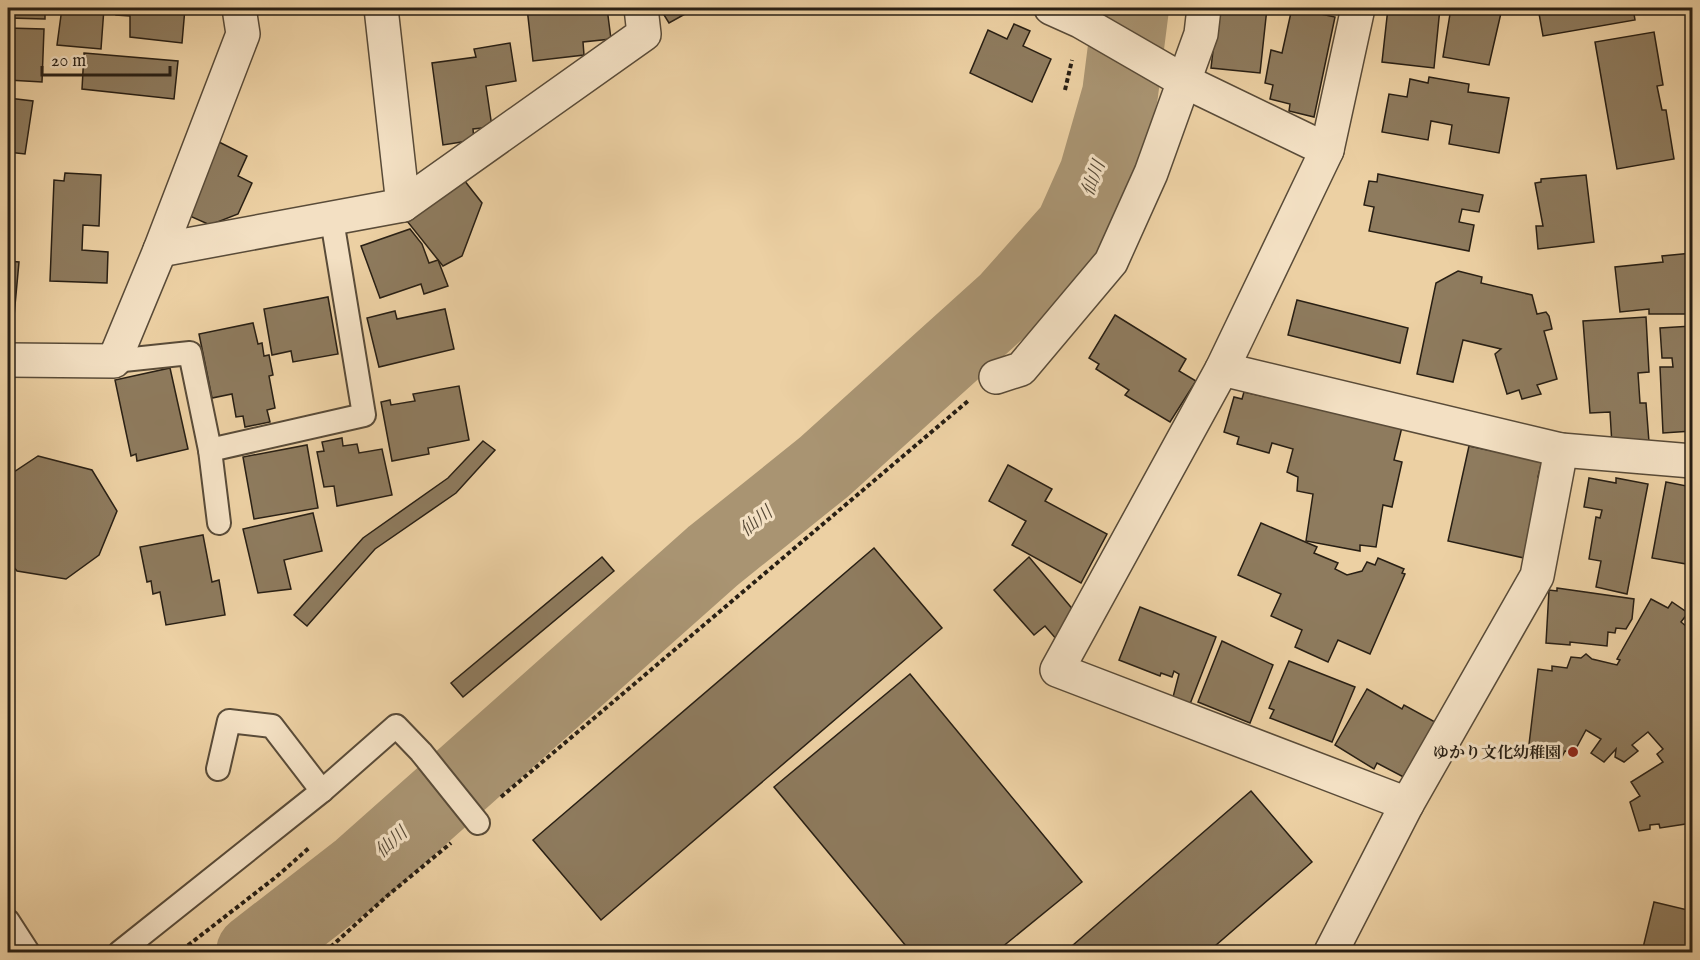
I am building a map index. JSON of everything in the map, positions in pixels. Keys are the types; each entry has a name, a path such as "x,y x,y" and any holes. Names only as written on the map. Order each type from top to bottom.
{"street":[{"path":"8,360 114,360 160,250 243,34 239,8"},
{"path":"381,8 403,205"},
{"path":"160,250 332,220 403,205 644,34 641,8"},
{"path":"996,377 1022,369 1111,262 1151,173 1173,75 1201,34 1204,8"},
{"path":"1358,8 1328,150 1222,369 1057,670 1407,804"},
{"path":"1078,17 1173,75 1328,150"},
{"path":"1222,369 1561,450 1692,461"},
{"path":"1331,952 1407,804 1537,576 1561,450"}],"lane":[{"path":"210,450 364,415 332,220"},
{"path":"114,360 190,354 210,450 219,523"},
{"path":"218,769 229,721 272,726 322,790"},
{"path":"120,952 322,790 396,726 421,752 474,818"},
{"path":"8,921 28,952"}],"path":[{"path":"325,952 474,818 996,377"}],"building":[{"path":"8,8 45,8 45,19 8,18"},
{"path":"62,8 104,8 101,49 57,45"},
{"path":"116,8 185,8 182,43 130,37 130,16 116,15"},
{"path":"527,8 607,8 611,39 583,42 584,55 533,61"},
{"path":"696,8 669,23 661,10"},
{"path":"1218,8 1267,8 1260,73 1211,68"},
{"path":"1292,8 1335,17 1314,117 1289,111 1290,104 1270,99 1273,85 1265,83 1271,50 1282,53"},
{"path":"1388,8 1440,8 1434,68 1382,62"},
{"path":"1451,8 1494,8 1494,11 1501,13 1489,65 1443,57"},
{"path":"1538,8 1633,8 1635,20 1543,36"},
{"path":"1014,24 1030,31 1023,46 1051,59 1032,102 970,73 988,30 1007,39"},
{"path":"8,28 44,29 42,82 8,80"},
{"path":"1654,32 1663,85 1657,86 1662,110 1666,110 1674,159 1617,169 1595,42"},
{"path":"510,43 516,81 486,86 492,127 473,129 474,140 443,145 432,63 476,57 474,49"},
{"path":"84,53 178,61 174,99 82,89"},
{"path":"1429,77 1469,84 1468,92 1509,98 1499,153 1449,144 1452,125 1431,121 1428,140 1382,132 1389,94 1407,97 1410,79 1428,83"},
{"path":"8,98 33,101 25,154 8,152"},
{"path":"217,141 247,156 238,176 252,183 238,214 210,225 183,213"},
{"path":"65,173 101,175 99,226 83,225 82,250 108,252 107,283 50,281 54,180 64,181"},
{"path":"1378,174 1483,195 1479,212 1462,209 1459,222 1474,225 1469,251 1369,231 1374,207 1364,205 1369,181 1377,182"},
{"path":"1586,175 1594,242 1538,249 1536,226 1543,226 1535,183 1541,182 1541,179"},
{"path":"464,180 482,203 462,256 443,266 407,221"},
{"path":"410,229 422,244 429,263 438,260 448,286 424,294 421,284 380,298 361,246"},
{"path":"1692,253 1692,314 1649,314 1649,309 1620,312 1615,267 1663,262 1662,256"},
{"path":"8,261 19,262 13,327 8,326"},
{"path":"1458,271 1482,277 1481,283 1532,295 1537,314 1546,312 1549,316 1552,329 1544,331 1557,379 1537,385 1541,394 1522,399 1519,390 1507,394 1495,354 1501,349 1463,340 1453,382 1417,374 1436,283"},
{"path":"328,297 338,354 293,362 291,351 272,355 264,309"},
{"path":"1297,300 1408,328 1400,363 1288,335"},
{"path":"445,309 454,349 379,367 367,318 395,311 397,319"},
{"path":"1115,315 1186,359 1179,371 1196,381 1170,422 1125,395 1129,390 1096,369 1099,364 1089,358"},
{"path":"1646,317 1649,372 1638,373 1640,403 1646,403 1649,442 1612,445 1610,412 1590,413 1583,321"},
{"path":"253,323 258,344 262,343 264,356 269,355 273,375 269,376 275,408 267,410 270,422 245,427 243,416 236,417 232,394 212,398 199,334"},
{"path":"1692,326 1692,431 1663,433 1660,367 1673,367 1672,358 1662,358 1660,328"},
{"path":"170,368 188,449 137,461 136,454 131,456 115,380"},
{"path":"459,386 469,440 428,448 429,454 392,461 381,402 390,400 391,405 415,401 413,394"},
{"path":"1244,392 1402,427 1394,460 1402,462 1392,507 1383,505 1376,547 1360,545 1360,551 1306,541 1313,494 1297,491 1298,477 1287,472 1293,449 1272,443 1269,453 1237,444 1239,437 1224,432 1234,397 1242,399"},
{"path":"342,438 343,446 357,444 359,453 382,449 392,495 337,506 334,486 324,487 317,452 324,451 322,442"},
{"path":"483,441 495,450 456,493 375,549 307,626 294,615 363,538 448,478"},
{"path":"307,445 318,508 254,519 243,457"},
{"path":"1469,446 1542,461 1538,477 1548,479 1524,558 1448,541"},
{"path":"38,456 92,470 117,511 99,555 66,579 17,571 8,560 8,476"},
{"path":"1008,465 1052,489 1045,501 1107,534 1081,583 1012,545 1026,521 989,501"},
{"path":"1589,478 1616,483 1616,478 1648,484 1627,594 1596,587 1601,561 1589,559 1596,517 1600,518 1602,510 1584,507"},
{"path":"1666,482 1692,487 1692,565 1652,558"},
{"path":"313,513 322,551 284,560 291,589 258,593 243,529"},
{"path":"1261,523 1317,547 1314,553 1338,563 1335,569 1347,575 1362,571 1367,562 1375,565 1378,558 1404,569 1402,573 1405,574 1370,654 1338,640 1328,662 1295,647 1302,630 1271,616 1281,594 1238,575"},
{"path":"203,535 212,582 219,580 225,615 166,625 160,592 153,594 151,581 147,582 140,547"},
{"path":"874,548 942,628 601,920 533,840"},
{"path":"602,557 614,571 463,697 451,683"},
{"path":"1029,557 1080,618 1057,640 1045,626 1034,635 994,590"},
{"path":"1557,588 1634,599 1632,619 1626,629 1616,628 1615,633 1608,632 1607,646 1570,642 1570,645 1546,643 1549,590 1557,591"},
{"path":"1651,599 1668,608 1672,602 1688,613 1681,622 1692,631 1692,639 1688,644 1692,647 1692,665 1687,672 1692,671 1692,823 1660,828 1659,824 1650,825 1650,829 1639,831 1630,802 1640,796 1631,782 1663,762 1657,754 1663,749 1648,732 1632,745 1638,751 1624,762 1615,757 1616,749 1604,762 1591,753 1601,739 1586,730 1573,754 1565,751 1560,761 1528,753 1538,669 1552,671 1552,666 1567,668 1571,657 1581,658 1586,654 1592,659 1617,665 1620,660 1617,659"},
{"path":"1140,607 1216,637 1190,704 1173,697 1179,674 1174,671 1172,677 1161,673 1160,676 1119,660"},
{"path":"1222,641 1273,665 1250,723 1198,702"},
{"path":"1289,661 1355,687 1332,742 1270,718 1274,710 1269,708"},
{"path":"910,674 1082,882 996,952 911,952 774,787"},
{"path":"1367,689 1402,709 1404,705 1446,728 1413,782 1377,763 1374,769 1335,745"},
{"path":"1251,791 1312,862 1208,952 1065,952"},
{"path":"1654,902 1692,911 1692,952 1642,952"}],"waterway":[{"name":"仙川","path":"254,952 361,869 713,556 824,467 1007,302 1073,228 1097,174 1120,94 1131,8"}],"place":[{"name":"ゆかり文化幼稚園","path":"1573,752"}]}
